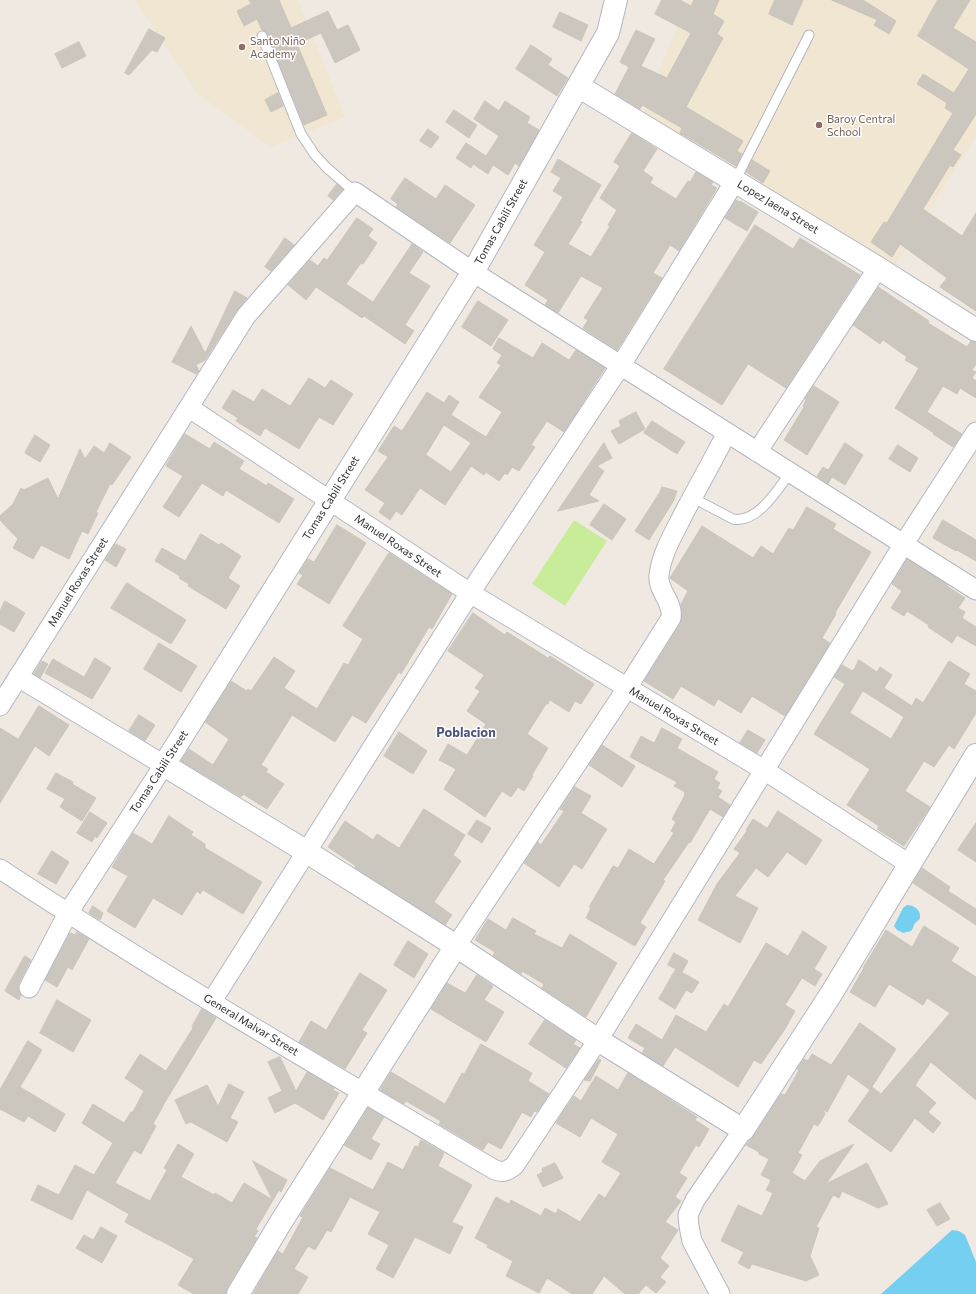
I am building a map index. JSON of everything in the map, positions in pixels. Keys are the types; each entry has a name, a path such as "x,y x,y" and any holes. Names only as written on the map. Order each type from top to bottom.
{"street":[{"name":"Tomas Cabili Street","path":"29,988 68,913 164,765 473,272 608,33 616,0"},
{"name":"Lopez Jaena Street","path":"578,86 878,268 976,330"},
{"path":"212,1001 470,593 621,366 735,181"},
{"path":"187,410 246,316 354,192 473,272 976,590"},
{"path":"757,452 878,268"},
{"name":"Manuel Roxas Street","path":"0,706 187,410 197,413 470,593 764,770 909,864"},
{"path":"598,1040 903,544 976,432"},
{"path":"238,1294 281,1222 456,946 627,688 671,618 672,610 661,589 659,576 664,553 727,433"},
{"path":"18,677 307,852 456,946 598,1040 743,1130"},
{"path":"718,1290 692,1241 688,1215 695,1200 743,1130 831,994 976,756"},
{"name":"General Malvar Street","path":"0,869 68,913 212,1001 500,1172 507,1171 514,1166 598,1040"}],"lane":[{"path":"735,181 809,35"},
{"path":"262,36 301,134 315,155 354,192"},
{"path":"693,498 733,519 739,520 755,514 770,500 790,473"}],"shaded area":[{"name":"Santo Niño Academy","path":"135,0 298,0 345,117 271,147 198,94"},
{"name":"Baroy Central School","path":"687,0 976,0 976,136 893,269 643,113"}],"green space":[{"path":"574,520 607,541 565,606 532,584"}],"water":[{"path":"907,905 916,908 920,918 911,931 903,933 897,930 894,926 903,908"},
{"path":"952,1230 959,1231 965,1235 976,1262 976,1294 881,1294"}],"building":[{"path":"249,0 279,0 291,28 328,11 337,30 348,25 360,50 335,63 321,33 297,44 327,115 304,125 267,33 262,30 257,19 244,26 237,11 251,4"},
{"path":"662,0 680,0 691,6 694,0 719,0 713,14 724,21 717,34 723,38 686,107 743,141 737,151 742,154 736,166 680,133 682,128 642,105 640,109 615,94 629,67 620,62 636,30 655,39 641,66 667,78 691,33 655,14"},
{"path":"775,0 803,0 792,25 769,14"},
{"path":"832,0 863,0 896,21 889,34 874,25 877,20"},
{"path":"938,0 970,0 953,28 976,42 976,114 953,150 961,155 953,167 950,165 923,209 962,236 976,213 976,311 940,287 947,278 900,244 892,257 871,242 884,222 887,223 953,113 945,108 947,103 917,84 923,74 954,93 969,69 918,36"},
{"path":"560,12 588,25 581,41 553,27"},
{"path":"149,29 165,38 157,52 152,50 129,75 125,73"},
{"path":"79,42 86,56 62,68 55,54"},
{"path":"531,45 552,59 548,65 568,78 557,96 516,69"},
{"path":"278,93 283,106 271,112 265,100"},
{"path":"485,101 499,111 505,101 530,117 527,123 539,130 519,166 515,163 508,175 493,165 488,174 473,164 471,168 456,158 466,143 486,156 499,136 474,119"},
{"path":"454,110 477,125 469,138 446,122"},
{"path":"428,129 439,137 431,148 420,141"},
{"path":"632,133 657,149 643,171 653,178 650,183 676,199 696,172 713,182 711,185 717,188 679,251 670,245 653,273 662,278 617,350 583,328 588,320 584,318 603,288 581,276 558,313 545,305 548,300 525,285 545,252 534,245 563,197 553,191 561,178 551,172 558,159 601,185 580,221 582,222 568,244 591,257 610,226 608,225 617,210 600,198 620,166 614,162"},
{"path":"752,160 770,171 763,183 746,172"},
{"path":"405,178 436,199 445,185 475,205 450,243 396,207 398,204 391,199"},
{"path":"337,184 343,189 333,200 328,196"},
{"path":"736,200 758,212 747,231 725,218"},
{"path":"357,218 373,229 368,236 377,243 363,264 361,263 346,284 373,302 412,244 423,252 409,273 430,286 405,325 414,331 405,344 364,316 362,318 316,287 306,300 288,285 310,260 318,266 324,258 327,260"},
{"path":"755,225 793,249 800,238 860,275 786,388 748,364 722,405 664,369"},
{"path":"285,238 294,245 271,271 265,267"},
{"path":"878,287 929,321 928,323 967,347 971,341 976,342 976,364 972,370 976,372 972,378 976,381 976,398 960,388 957,394 943,386 927,412 962,434 953,447 895,408 919,368 905,360 907,357 883,340 880,344 853,325"},
{"path":"235,291 247,298 237,310 205,360 196,365 199,371 196,374 172,362 191,326 205,353"},
{"path":"478,301 508,320 491,346 462,327"},
{"path":"499,338 533,358 542,343 569,360 576,350 605,368 564,432 547,421 531,445 535,447 519,471 512,467 507,475 505,473 499,481 486,472 484,475 471,466 445,505 420,488 402,515 396,511 390,520 379,512 385,503 365,490 388,457 378,451 394,426 402,431 427,392 444,403 449,395 459,402 451,415 486,437 502,412 479,397 501,365 497,363 502,355 493,349","holes":["444,425 471,443 451,472 426,455"]},
{"path":"309,378 325,388 331,380 353,394 333,425 319,417 299,449 265,428 260,436 236,421 238,418 222,408 233,390 254,402 262,389 290,406"},
{"path":"814,386 839,402 807,455 784,440 804,407 805,399"},
{"path":"636,412 645,429 619,444 611,431 621,426 619,421"},
{"path":"652,421 685,442 677,454 644,433"},
{"path":"185,434 210,449 214,442 244,461 239,469 267,486 268,483 294,499 279,523 226,490 223,496 202,483 179,517 163,507 183,476 166,466"},
{"path":"35,435 50,445 40,462 25,453"},
{"path":"110,443 131,457 112,485 110,484 96,512 98,513 88,534 82,531 69,559 41,545 33,559 13,548 18,539 0,520 0,516 13,504 21,488 24,490 48,478 58,499 80,449 85,459 94,446 104,453"},
{"path":"604,443 612,458 597,466 604,471 589,495 599,501 558,511"},
{"path":"845,443 863,455 845,485 832,477 828,484 817,476 823,467 828,470"},
{"path":"898,445 918,458 910,472 889,459"},
{"path":"662,487 677,491 674,500 649,540 635,531"},
{"path":"604,504 626,519 612,540 590,525"},
{"path":"807,507 836,524 833,529 871,552 822,638 830,643 785,716 752,696 741,713 718,699 714,706 681,686 673,699 644,681 680,624 682,613 681,604 688,591 670,578 702,526 753,558 761,546 773,554 789,528 793,530"},
{"path":"943,520 976,540 976,561 933,538"},
{"path":"337,525 366,543 329,604 297,584 303,575 299,573 308,559 314,562"},
{"path":"201,534 219,545 221,543 241,556 228,578 240,586 226,609 188,586 189,584 179,578 180,576 155,561 162,548 185,561"},
{"path":"116,544 126,549 116,567 105,560"},
{"path":"389,553 452,594 432,629 429,627 401,674 399,672 366,723 352,715 335,742 292,715 261,765 268,769 266,772 284,784 267,809 243,794 241,797 181,761 189,749 213,765 229,739 205,722 231,681 247,691 248,689 251,691 274,657 295,671 284,688 317,709 344,663 348,665 363,639 343,626"},
{"path":"907,559 948,585 947,586 965,598 958,608 965,612 962,618 976,627 976,646 957,635 952,643 928,627 929,625 907,611 904,616 891,608 902,591 892,584"},
{"path":"127,583 186,620 171,644 111,608"},
{"path":"5,601 25,613 14,632 0,624 0,611"},
{"path":"473,613 505,635 507,632 548,658 550,656 594,684 581,704 575,701 569,712 550,700 548,704 546,704 527,734 548,748 532,775 533,776 524,791 518,787 511,797 502,791 485,817 444,789 456,769 439,760 448,744 467,755 486,724 467,711 480,691 475,688 484,675 448,651"},
{"path":"159,643 197,666 181,692 144,669"},
{"path":"95,658 111,668 92,699 45,673 53,659 84,677"},
{"path":"859,660 877,672 880,667 892,675 884,688 912,706 916,698 923,703 949,661 970,674 964,684 976,691 976,713 954,749 949,745 934,767 924,761 905,791 930,807 904,846 877,829 879,826 847,805 870,769 814,734 845,684 834,677 842,665 853,671","holes":["863,691 904,717 891,739 850,713"]},
{"path":"42,661 48,664 40,678 34,674"},
{"path":"39,706 69,725 49,756 35,746 0,803 0,728 18,739"},
{"path":"139,715 155,725 145,741 129,731"},
{"path":"662,728 682,739 677,748 718,772 714,779 720,783 717,788 722,791 718,797 730,805 723,817 710,809 690,843 689,842 663,880 665,881 640,923 646,927 635,946 586,918 591,908 589,907 613,866 618,868 629,849 654,864 674,833 671,831 676,822 672,819 685,795 685,792 674,786 677,782 630,757 641,736 654,743"},
{"path":"748,730 765,740 757,753 740,743"},
{"path":"399,732 427,751 413,774 384,756"},
{"path":"602,745 635,766 622,787 589,765"},
{"path":"56,773 73,782 72,784 96,798 82,821 60,807 65,799 47,789"},
{"path":"575,787 591,796 581,813 607,829 582,869 574,864 559,887 524,863 538,842 541,845 564,811 560,809"},
{"path":"424,809 465,835 453,855 461,861 434,902 452,915 445,925 355,868 356,866 328,847 345,821 373,840 377,834 399,848"},
{"path":"778,811 822,840 806,865 787,852 768,877 756,868 735,896 758,908 740,943 698,920 717,884 740,853 734,849 747,831 746,830 753,819 767,828"},
{"path":"90,812 107,823 97,838 95,836 92,842 77,833"},
{"path":"169,816 193,832 191,835 205,844 205,848 262,882 243,914 203,890 200,894 197,891 182,915 153,898 135,928 107,911 128,876 112,867 133,833 152,844"},
{"path":"477,820 491,828 482,843 468,834"},
{"path":"976,823 976,862 958,850"},
{"path":"52,851 69,862 56,884 38,874"},
{"path":"922,868 950,887 948,891 976,909 976,925 913,883"},
{"path":"93,906 103,913 100,920 89,913"},
{"path":"513,918 536,931 534,934 562,948 570,934 617,963 586,1017 542,988 544,984 522,971 521,974 493,956 495,952 475,940 488,919 506,930"},
{"path":"924,926 959,948 951,961 976,977 976,1100 931,1062 915,1085 936,1103 928,1112 941,1123 933,1133 915,1118 891,1152 848,1121 872,1087 881,1094 950,1013 927,998 923,1005 889,984 875,1007 850,992 886,930 912,947"},
{"path":"803,931 827,947 814,969 822,974 815,986 802,978 785,1005 795,1011 785,1029 761,1064 754,1060 738,1087 675,1047 663,1066 642,1053 645,1048 628,1038 636,1024 662,1040 676,1015 706,1032 724,1004 728,1007 766,943 788,956"},
{"path":"77,932 89,939 72,970 68,967 57,987 45,980 70,933 75,935"},
{"path":"408,941 428,954 414,978 394,965"},
{"path":"674,953 688,961 682,972 668,965"},
{"path":"25,956 31,960 19,983 18,989 21,995 19,1000 5,991"},
{"path":"676,969 699,982 692,993 686,990 675,1009 659,999"},
{"path":"360,973 387,990 362,1030 367,1033 345,1069 299,1042 311,1021 326,1030"},
{"path":"477,975 493,986 484,1000 504,1012 486,1042 431,1009 447,983 465,993"},
{"path":"57,1000 91,1020 73,1052 40,1033"},
{"path":"202,1009 216,1018 162,1107 163,1106 153,1124 156,1126 141,1154 134,1150 115,1183 150,1201 167,1170 164,1168 178,1144 194,1154 181,1177 232,1203 244,1183 273,1200 256,1229 258,1231 254,1237 257,1238 227,1288 226,1294 194,1294 178,1285 194,1259 125,1222 129,1214 87,1190 72,1220 31,1200 38,1185 59,1195 75,1165 94,1175 113,1143 82,1123 93,1104 124,1123 131,1112 133,1112 144,1091 125,1078 140,1054 166,1071 193,1028 192,1027"},
{"path":"545,1020 576,1040 573,1044 580,1048 566,1068 529,1044"},
{"path":"860,1023 896,1049 870,1090 848,1074 827,1112 823,1109 825,1114 818,1126 814,1124 798,1153 802,1155 792,1173 805,1181 820,1161 854,1144 826,1184 867,1163 888,1204 878,1208 842,1191 839,1198 833,1195 816,1227 819,1228 810,1256 819,1275 806,1281 752,1264 749,1269 738,1263 744,1252 721,1241 738,1205 762,1216 773,1193 766,1190 771,1180 761,1175 769,1159 746,1145 753,1137 781,1094 785,1095 799,1070 797,1069 804,1059 808,1061 812,1054 831,1065"},
{"path":"28,1041 42,1050 20,1087 65,1114 55,1132 28,1116 24,1122 0,1109 0,1090"},
{"path":"481,1044 532,1073 528,1081 549,1094 537,1112 534,1111 531,1117 522,1112 501,1149 488,1142 483,1150 439,1124 441,1121 406,1101 404,1104 380,1090 391,1072 445,1104 462,1073 464,1074"},
{"path":"280,1057 296,1091 307,1072 334,1088 333,1090 339,1093 323,1120 295,1103 275,1113 268,1098 282,1091 268,1062"},
{"path":"599,1059 601,1060 590,1081 584,1080"},
{"path":"628,1073 697,1117 695,1120 709,1129 699,1147 696,1145 679,1173 687,1178 675,1197 681,1201 665,1222 678,1230 660,1258 669,1266 660,1277 666,1282 656,1293 646,1285 638,1294 625,1294 604,1276 592,1294 572,1294 547,1278 539,1293 506,1276 513,1261 487,1247 488,1245 475,1238 496,1197 509,1204 511,1200 541,1216 545,1208 556,1214 558,1209 580,1222 599,1194 605,1198 621,1173 602,1162 618,1134 591,1118 580,1137 556,1123 574,1096 581,1101 596,1076 618,1090"},
{"path":"229,1084 244,1092 230,1118 238,1122 227,1142 191,1122 186,1124 175,1100 207,1085 218,1106"},
{"path":"368,1108 384,1117 371,1139 380,1144 371,1160 344,1145"},
{"path":"421,1140 444,1153 438,1166 472,1185 452,1222 463,1227 450,1254 415,1237 393,1278 376,1269 389,1245 368,1234 380,1212 350,1197 331,1232 327,1230 315,1250 308,1246 294,1269 308,1277 298,1294 253,1294 278,1251 283,1254 303,1217 300,1216 330,1168 373,1190 388,1162 403,1170 415,1146 418,1147"},
{"path":"253,1161 287,1180 281,1192 279,1190 273,1200"},
{"path":"555,1163 563,1178 543,1187 537,1175 543,1172 542,1169"},
{"path":"940,1203 950,1219 937,1226 927,1210"},
{"path":"101,1227 117,1236 102,1263 76,1248 84,1235 93,1240"}],"place":[{"name":"Santo Niño Academy","path":"242,47"},
{"name":"Baroy Central School","path":"819,125"}],"district":[{"name":"Poblacion","path":"466,733"}]}
